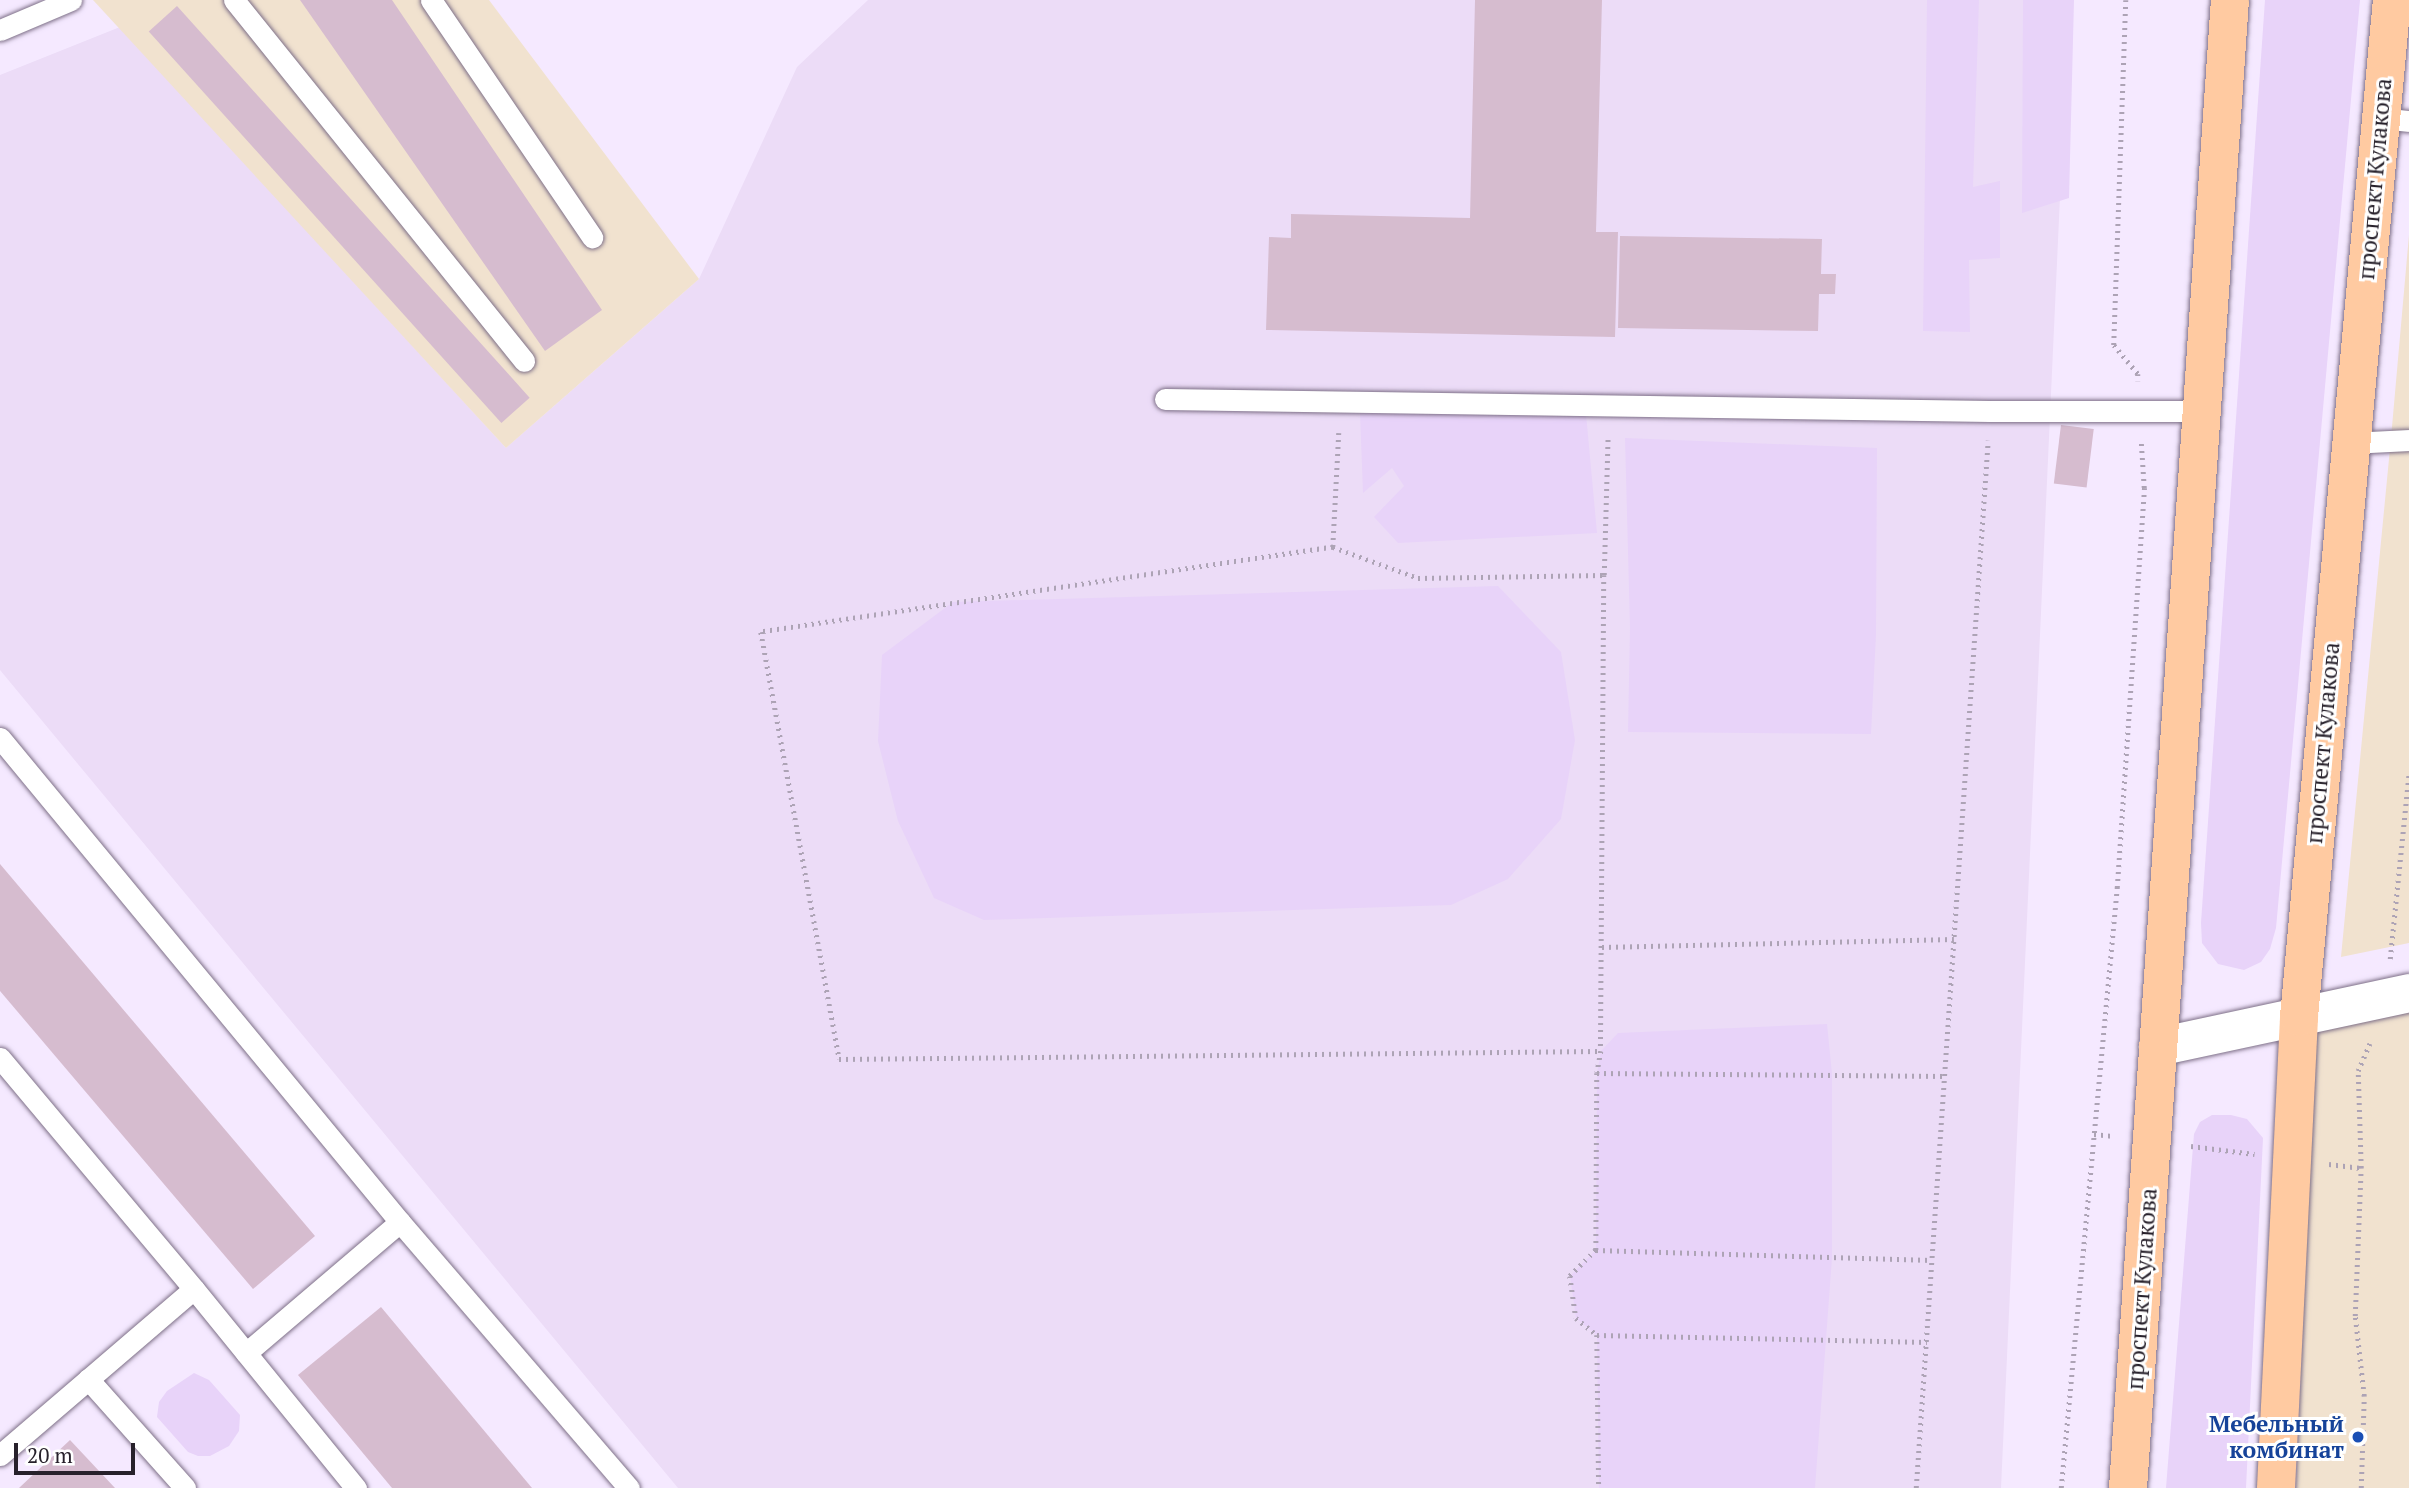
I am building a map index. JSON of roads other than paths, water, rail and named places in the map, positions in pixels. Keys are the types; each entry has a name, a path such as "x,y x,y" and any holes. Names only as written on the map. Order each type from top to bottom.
{"main road":[{"name":"проспект Кулакова","path":"2127,1488 2230,0"},
{"name":"проспект Кулакова","path":"2276,1488 2299,1017 2350,443 2395,120 2392,0"}],"street":[{"path":"2158,1047 2409,993"}],"lane":[{"path":"0,30 71,0"},
{"path":"234,0 524,360"},
{"path":"431,0 592,237"},
{"path":"1165,399 1990,411 2202,411"},
{"path":"2350,443 2409,440"},
{"path":"0,738 400,1222 629,1488"},
{"path":"0,1058 194,1289 356,1488"},
{"path":"246,1353 400,1222"},
{"path":"0,1455 194,1289"},
{"path":"88,1378 186,1488"}],"place":[{"name":"Мебельный комбинат","path":"2358,1437"}]}
